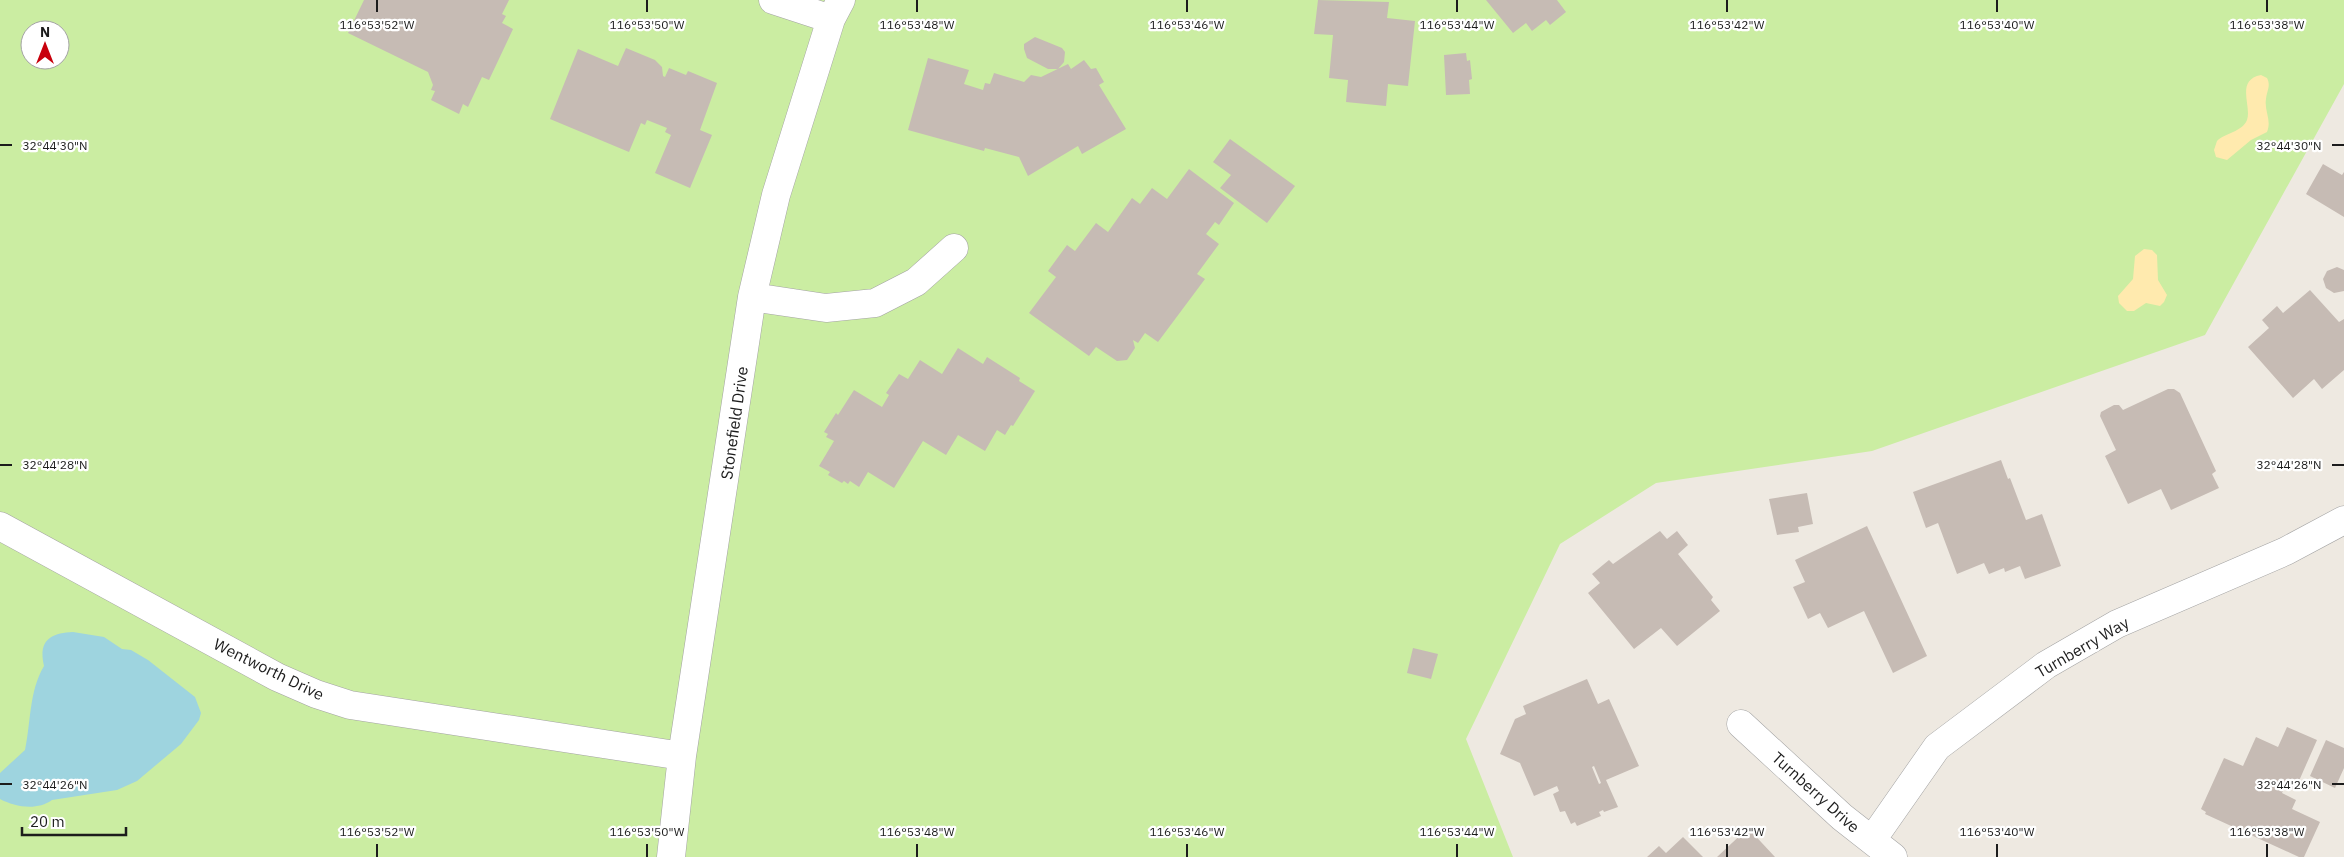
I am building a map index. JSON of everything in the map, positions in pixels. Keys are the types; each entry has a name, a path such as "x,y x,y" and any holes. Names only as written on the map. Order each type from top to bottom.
{"street":[{"path":"773,0 836,10"},
{"name":"Stonefield Drive","path":"672,857 682,756 752,297 776,195 836,10"},
{"path":"752,297 826,308 875,303 916,282 954,248"},
{"name":"Turnberry Way","path":"1883,849 1937,747 2046,665 2117,624 2286,551 2344,520"},
{"name":"Wentworth Drive","path":"0,526 277,677 316,694 350,705 682,756"},
{"name":"Turnberry Drive","path":"1741,724 1842,818 1883,849"}],"green space":[{"path":"0,0 2344,0 2344,84 2205,335 1872,451 1656,483 1560,544 1466,739 1513,857 0,857"}],"sand":[{"path":"2261,75 2267,78 2269,83 2266,96 2269,123 2267,132 2251,140 2227,160 2216,157 2214,150 2217,141 2245,124 2248,114 2246,88 2253,78"},
{"path":"2144,249 2152,250 2157,255 2158,280 2167,295 2160,306 2146,303 2134,311 2127,311 2119,303 2118,296 2133,279 2135,256"}],"water":[{"path":"73,632 104,637 122,649 131,650 148,660 195,697 201,713 199,720 181,744 137,781 117,790 52,800 33,807 19,806 6,802 0,799 0,773 25,750 33,696 44,666 44,645 58,634"}],"building":[{"path":"364,0 509,0 502,14 506,16 502,23 513,29 489,80 482,77 468,107 463,104 459,114 431,100 435,91 431,90 433,85 428,72 348,33"},
{"path":"1318,0 1389,2 1387,18 1415,21 1408,86 1388,84 1386,106 1346,102 1348,80 1329,78 1333,35 1314,34"},
{"path":"1486,0 1557,0 1566,12 1550,25 1546,20 1532,31 1526,23 1513,33"},
{"path":"1035,37 1062,48 1065,52 1064,62 1058,69 1048,69 1027,58 1024,44"},
{"path":"626,48 655,60 662,67 663,76 665,77 669,68 686,75 688,71 717,83 700,130 712,135 690,188 655,173 671,135 665,132 667,128 647,120 645,125 641,123 629,152 550,119 578,49 618,66"},
{"path":"1466,53 1467,61 1470,60 1472,79 1469,80 1470,94 1446,95 1444,55"},
{"path":"928,58 969,70 964,84 983,90 985,83 990,84 994,73 1024,82 1031,75 1041,77 1068,64 1071,69 1084,60 1091,69 1096,68 1104,82 1099,85 1126,129 1082,154 1078,146 1028,176 1019,157 985,148 984,151 908,130"},
{"path":"1230,139 1295,186 1267,223 1220,188 1231,175 1213,162"},
{"path":"2323,164 2342,175 2344,172 2344,217 2306,194"},
{"path":"1189,169 1234,203 1219,225 1215,222 1206,234 1219,244 1197,274 1205,279 1158,342 1145,333 1138,343 1133,340 1135,348 1127,360 1117,361 1096,347 1089,356 1029,313 1056,277 1048,271 1067,245 1075,251 1096,223 1108,232 1132,198 1140,204 1152,188 1167,199"},
{"path":"2337,267 2344,270 2344,291 2334,293 2326,288 2323,279 2327,271"},
{"path":"2310,290 2339,322 2344,319 2344,370 2322,389 2314,379 2293,398 2248,347 2269,328 2262,320 2277,306 2283,313"},
{"path":"958,348 983,364 987,357 1020,378 1019,381 1035,391 1013,426 1011,425 1005,435 997,430 985,451 958,435 946,455 923,441 894,488 868,472 859,487 850,481 848,484 844,481 842,483 828,475 830,472 819,466 834,441 826,437 828,434 824,432 836,413 838,415 854,390 882,407 889,395 886,393 899,374 908,379 920,360 942,374"},
{"path":"2168,389 2174,389 2180,393 2216,471 2212,474 2219,488 2171,510 2161,489 2128,504 2105,456 2116,450 2100,416 2101,412 2114,405 2119,405 2123,410"},
{"path":"2001,460 2026,520 2042,514 2061,566 2025,579 2020,566 2005,572 2004,568 1989,574 1984,563 1957,574 1938,523 1926,528 1913,492"},
{"path":"1807,493 1813,524 1798,527 1799,532 1777,535 1769,499"},
{"path":"1867,526 1927,656 1893,673 1864,611 1828,628 1820,613 1808,619 1793,587 1805,582 1795,560"},
{"path":"1660,531 1667,539 1677,531 1688,545 1678,554 1713,597 1711,600 1720,611 1677,646 1661,628 1634,649 1588,593 1600,583 1592,574 1609,560 1613,564"},
{"path":"1413,648 1438,654 1431,679 1407,673"},
{"path":"1587,679 1598,704 1609,699 1639,766 1606,780 1618,807 1604,812 1603,810 1599,812 1601,816 1577,826 1575,822 1571,824 1565,811 1560,812 1553,794 1559,791 1557,786 1534,796 1520,763 1500,754 1515,719 1526,714 1523,706","holes":["1594,766 1601,783 1599,784 1592,767"]},
{"path":"2287,727 2317,740 2295,790 2285,785 2282,793 2296,800 2292,809 2320,822 2304,857 2299,857 2205,814 2206,812 2201,809 2224,758 2243,766 2256,737 2278,747"},
{"path":"2326,740 2344,748 2344,768 2335,788 2310,776"},
{"path":"1748,828 1775,857 1717,857"},
{"path":"1683,837 1703,857 1647,857 1659,846 1666,853"}]}
